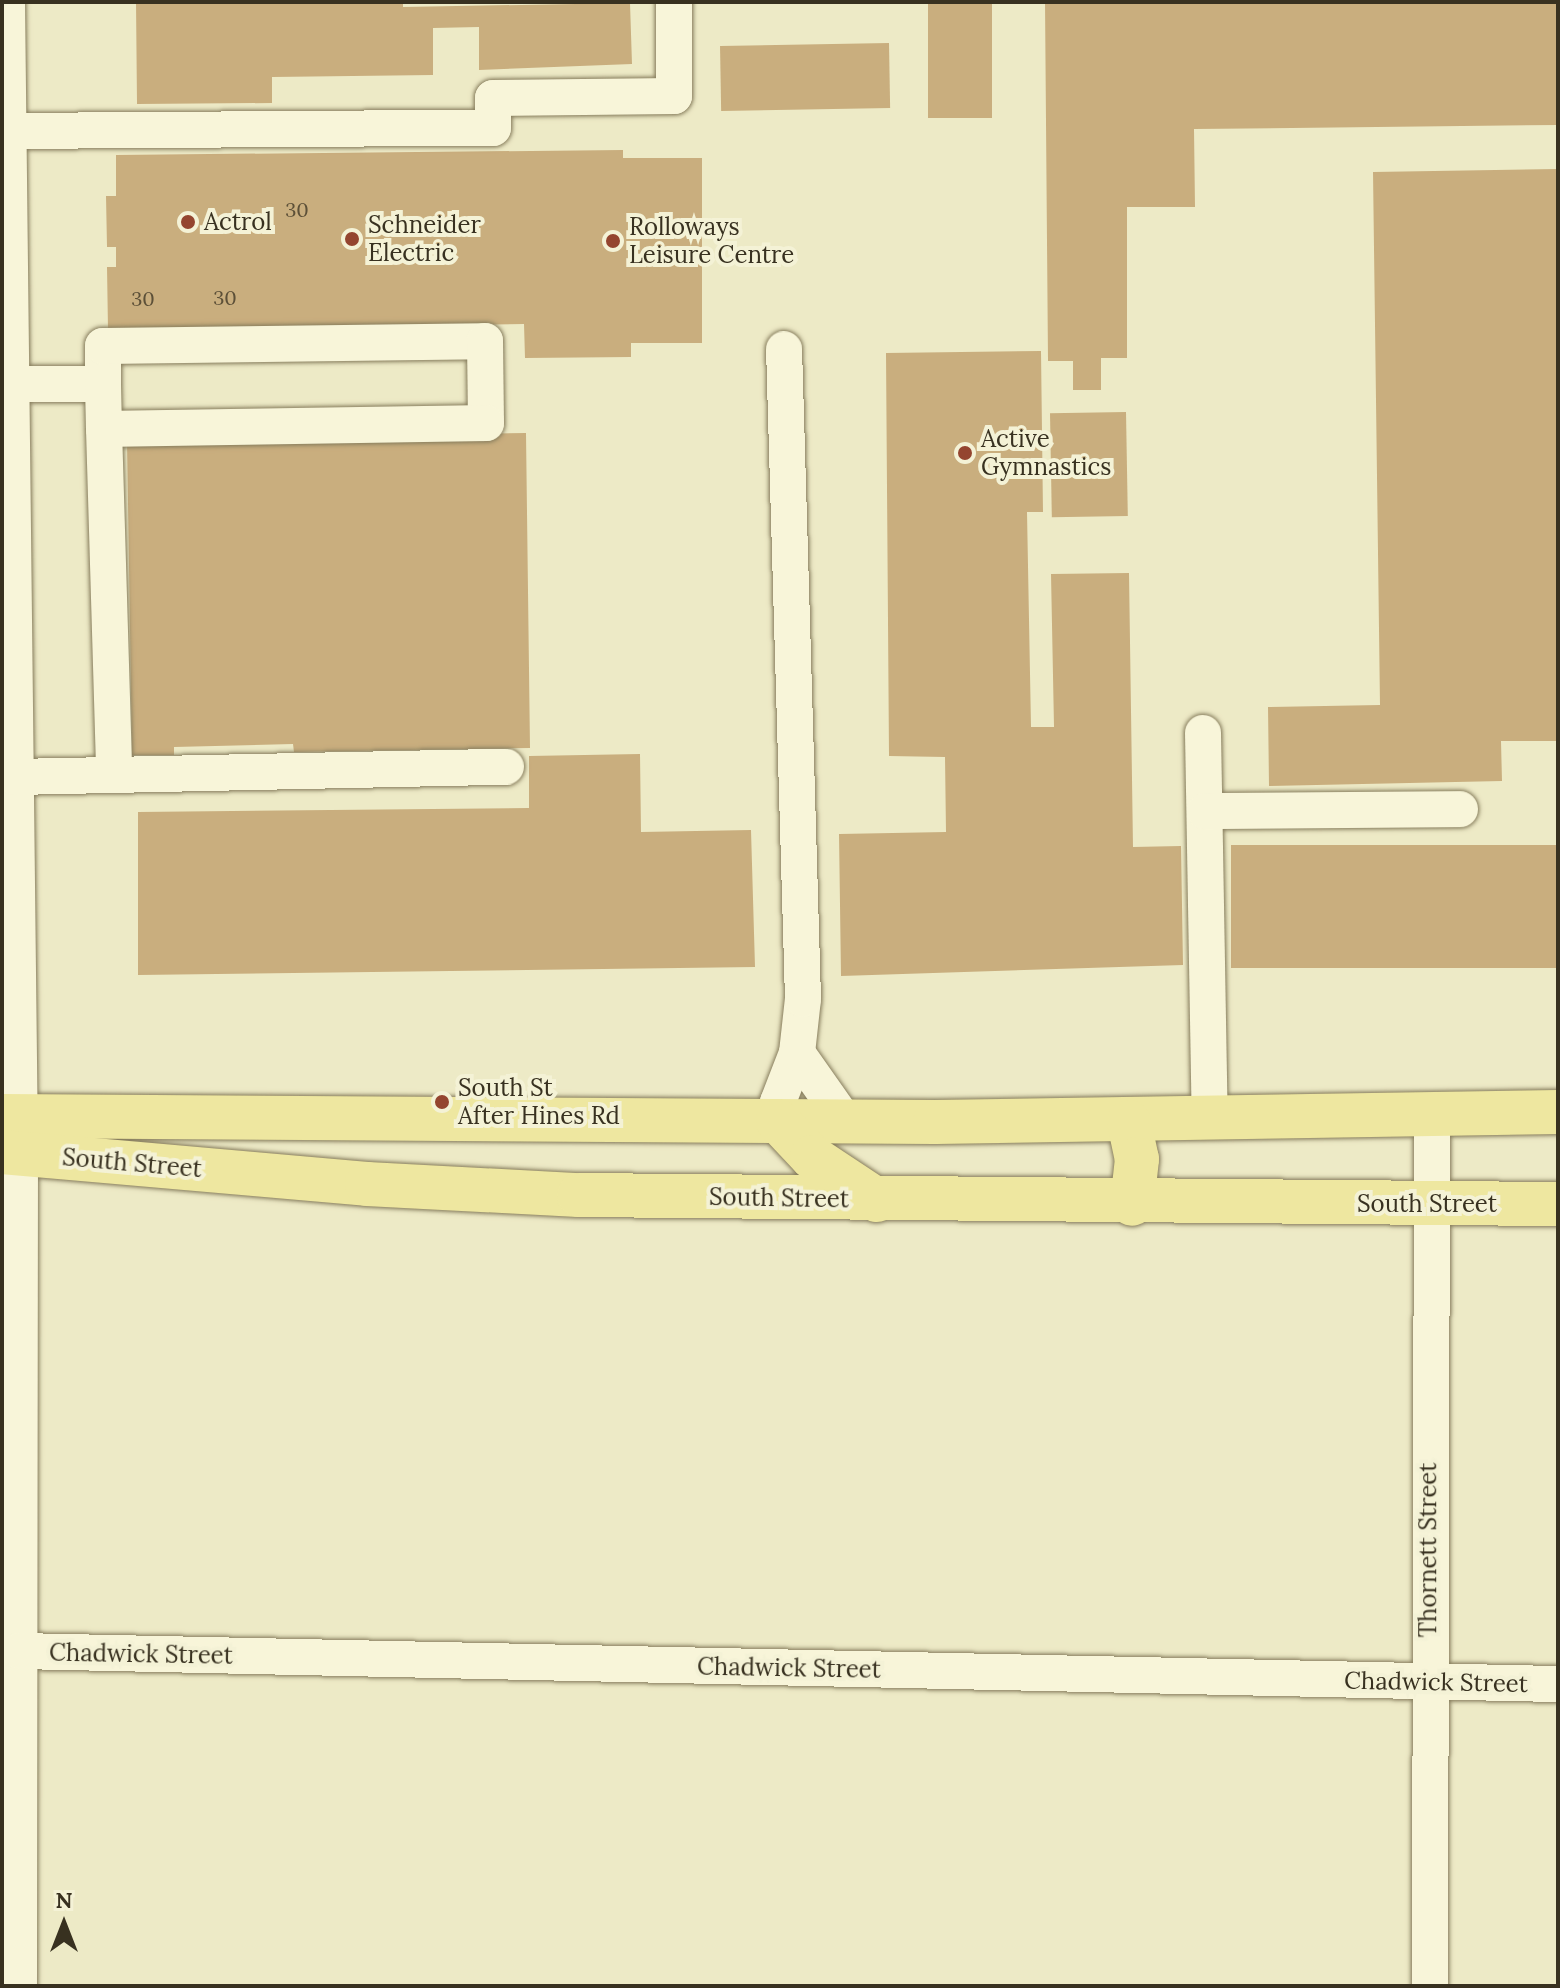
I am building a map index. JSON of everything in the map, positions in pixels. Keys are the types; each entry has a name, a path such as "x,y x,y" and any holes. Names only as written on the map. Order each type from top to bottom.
{"main road":[{"name":"South Street","path":"11,1134 778,1121 1129,1122 1558,1112"},
{"path":"778,1121 812,1157 877,1200"},
{"path":"1129,1122 1137,1159 1132,1204"},
{"name":"South Street","path":"11,1134 367,1184 579,1195 1132,1204 1558,1204"}],"street":[{"path":"7,2 5,46 15,777 9,865 19,1651 19,1986"},
{"path":"7,131 493,128 493,98 674,96 674,2"},
{"path":"104,429 486,423 485,341 103,346 104,429 114,775"},
{"path":"778,1121 778,1102 797,1053 803,999 784,349"},
{"path":"10,384 103,384"},
{"path":"1203,733 1210,1120"},
{"path":"15,777 506,767"},
{"path":"1205,811 1460,809"},
{"path":"797,1053 845,1121"},
{"name":"Thornett Street","path":"1430,1986 1427,1682 1432,1114"},
{"name":"Chadwick Street","path":"19,1651 1558,1684"}],"building":[{"path":"136,2 403,2 403,7 630,3 632,64 479,70 479,27 433,28 433,75 272,77 272,103 137,104"},
{"path":"928,2 992,2 992,118 928,118"},
{"path":"1045,2 1558,2 1558,125 1194,129 1195,207 1127,207 1127,358 1101,358 1101,390 1073,390 1073,361 1048,361"},
{"path":"889,43 890,108 721,111 720,46"},
{"path":"623,150 623,158 702,158 702,343 631,343 631,357 525,358 524,324 108,330 107,267 116,267 116,247 107,247 106,196 116,196 116,155"},
{"path":"1558,169 1558,741 1501,741 1502,781 1269,786 1268,707 1380,705 1373,172"},
{"path":"1041,351 1043,512 1027,512 1031,727 1054,727 1051,574 1129,573 1133,847 1181,846 1183,965 841,976 839,834 946,832 945,757 889,756 886,353"},
{"path":"1126,412 1128,516 1052,517 1050,413"},
{"path":"526,433 530,748 294,752 293,744 174,747 174,755 132,755 127,440"},
{"path":"640,754 641,832 751,830 755,967 138,975 138,812 529,808 529,756"},
{"path":"1231,845 1558,845 1558,968 1231,968"}],"place":[{"name":"Actrol","path":"188,222"},
{"name":"Schneider Electric","path":"352,239"},
{"name":"Rolloways Leisure Centre","path":"613,241"},
{"name":"Active Gymnastics","path":"965,453"},
{"name":"South St After Hines Rd","path":"442,1102"}]}
